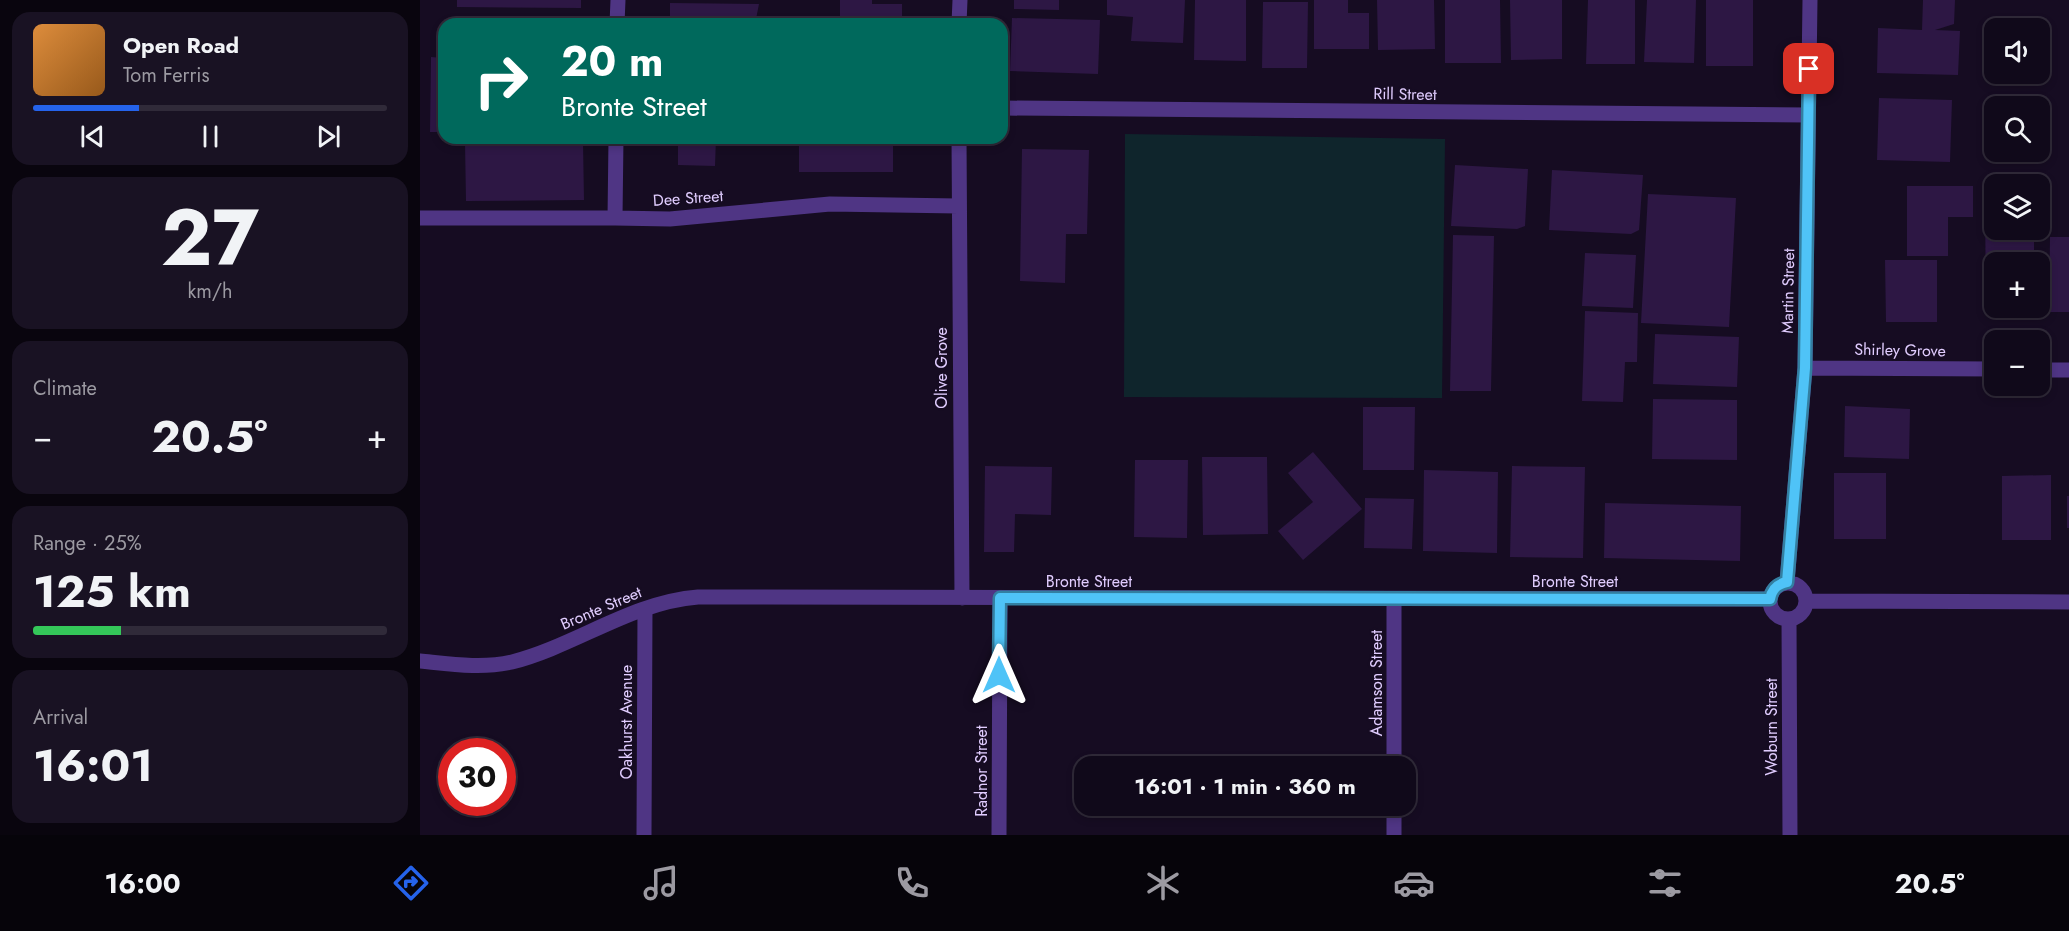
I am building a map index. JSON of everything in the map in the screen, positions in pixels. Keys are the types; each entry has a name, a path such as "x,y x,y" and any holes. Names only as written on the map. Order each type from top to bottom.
{"street":[{"path":"617,18 618,0"},
{"path":"959,18 960,0"},
{"name":"Martin Street","path":"1787,582 1805,368 1810,0"},
{"name":"Rill Street","path":"1008,108 1808,115"},
{"path":"615,218 616,144"},
{"name":"Olive Grove","path":"959,144 962,598"},
{"name":"Dee Street","path":"420,218 670,219 830,204 958,206"},
{"name":"Shirley Grove","path":"1805,368 1984,369"},
{"path":"2050,370 2069,370"},
{"path":"1787,582 1799,586 1807,601 1803,611 1795,618 1789,619 1773,611 1770,599 1777,586 1787,582"},
{"name":"Bronte Street","path":"420,661 475,666 511,662 568,642 663,602 698,597 1770,599"},
{"name":"Radnor Street","path":"999,835 1000,598"},
{"name":"Adamson Street","path":"1394,599 1394,756"},
{"path":"1807,601 2069,602"},
{"name":"Oakhurst Avenue","path":"644,835 645,609"},
{"name":"Woburn Street","path":"1789,619 1790,835"},
{"path":"1394,816 1394,835"}],"shaded area":[{"path":"1125,134 1445,139 1442,398 1124,397"}],"building":[{"path":"457,0 581,0 581,8 457,7"},
{"path":"840,0 872,0 872,4 902,4 902,18 840,18"},
{"path":"1014,0 1059,0 1059,10 1014,9"},
{"path":"1107,0 1185,0 1183,43 1131,41 1133,17 1107,15"},
{"path":"1195,0 1246,0 1246,61 1194,60"},
{"path":"1314,0 1348,0 1348,13 1369,13 1369,49 1314,49"},
{"path":"1377,0 1434,0 1435,49 1378,50"},
{"path":"1445,0 1500,0 1501,63 1445,63"},
{"path":"1510,0 1562,0 1562,59 1511,60"},
{"path":"1588,0 1635,0 1635,64 1586,64"},
{"path":"1647,0 1696,0 1694,63 1644,62"},
{"path":"1706,0 1753,0 1753,66 1706,66"},
{"path":"1923,0 1955,0 1954,24 1935,30 1960,31 1958,75 1877,73 1878,28 1922,30"},
{"path":"1263,2 1308,2 1307,68 1262,68"},
{"path":"670,3 759,4 756,18 670,18"},
{"path":"1012,18 1100,20 1098,74 1010,71"},
{"path":"431,57 438,58 438,132 430,132"},
{"path":"1879,98 1952,100 1950,162 1877,160"},
{"path":"465,144 583,144 584,200 466,201"},
{"path":"678,144 716,144 715,166 678,165"},
{"path":"799,144 893,144 893,172 799,172"},
{"path":"1022,149 1089,150 1087,234 1066,234 1065,283 1020,281"},
{"path":"1455,165 1528,169 1525,226 1517,229 1451,226"},
{"path":"1552,170 1643,175 1639,230 1631,234 1549,230"},
{"path":"1907,186 1973,186 1973,217 1948,217 1948,256 1907,256"},
{"path":"1648,194 1736,198 1729,327 1641,323"},
{"path":"1453,235 1494,236 1491,391 1450,391"},
{"path":"2050,237 2069,237 2069,312 2050,312"},
{"path":"1985,240 2034,240 2034,252 1985,252"},
{"path":"1585,253 1636,255 1633,308 1582,306"},
{"path":"1885,260 1937,260 1937,322 1886,322"},
{"path":"1585,311 1638,313 1637,362 1625,362 1623,402 1582,401"},
{"path":"1655,334 1739,337 1737,387 1653,384"},
{"path":"1653,399 1737,400 1737,460 1652,459"},
{"path":"1845,406 1910,409 1909,459 1844,457"},
{"path":"1363,407 1415,407 1414,470 1363,470"},
{"path":"1313,452 1362,509 1303,560 1278,531 1313,502 1288,473"},
{"path":"1202,457 1267,457 1268,534 1203,535"},
{"path":"1135,460 1188,460 1187,538 1134,537"},
{"path":"985,466 1052,467 1051,515 1015,514 1014,552 984,552"},
{"path":"1512,466 1585,467 1583,558 1510,557"},
{"path":"1424,470 1498,472 1497,553 1423,551"},
{"path":"1834,473 1886,473 1886,539 1834,539"},
{"path":"2051,475 2051,540 2002,540 2002,476"},
{"path":"2067,496 2069,496 2069,528 2067,528"},
{"path":"1365,498 1414,499 1412,549 1364,548"},
{"path":"1605,503 1741,506 1740,561 1604,558"}],"route":[{"path":"999,675 1000,598 1770,599 1777,586 1787,582 1805,368 1809,69"}]}
